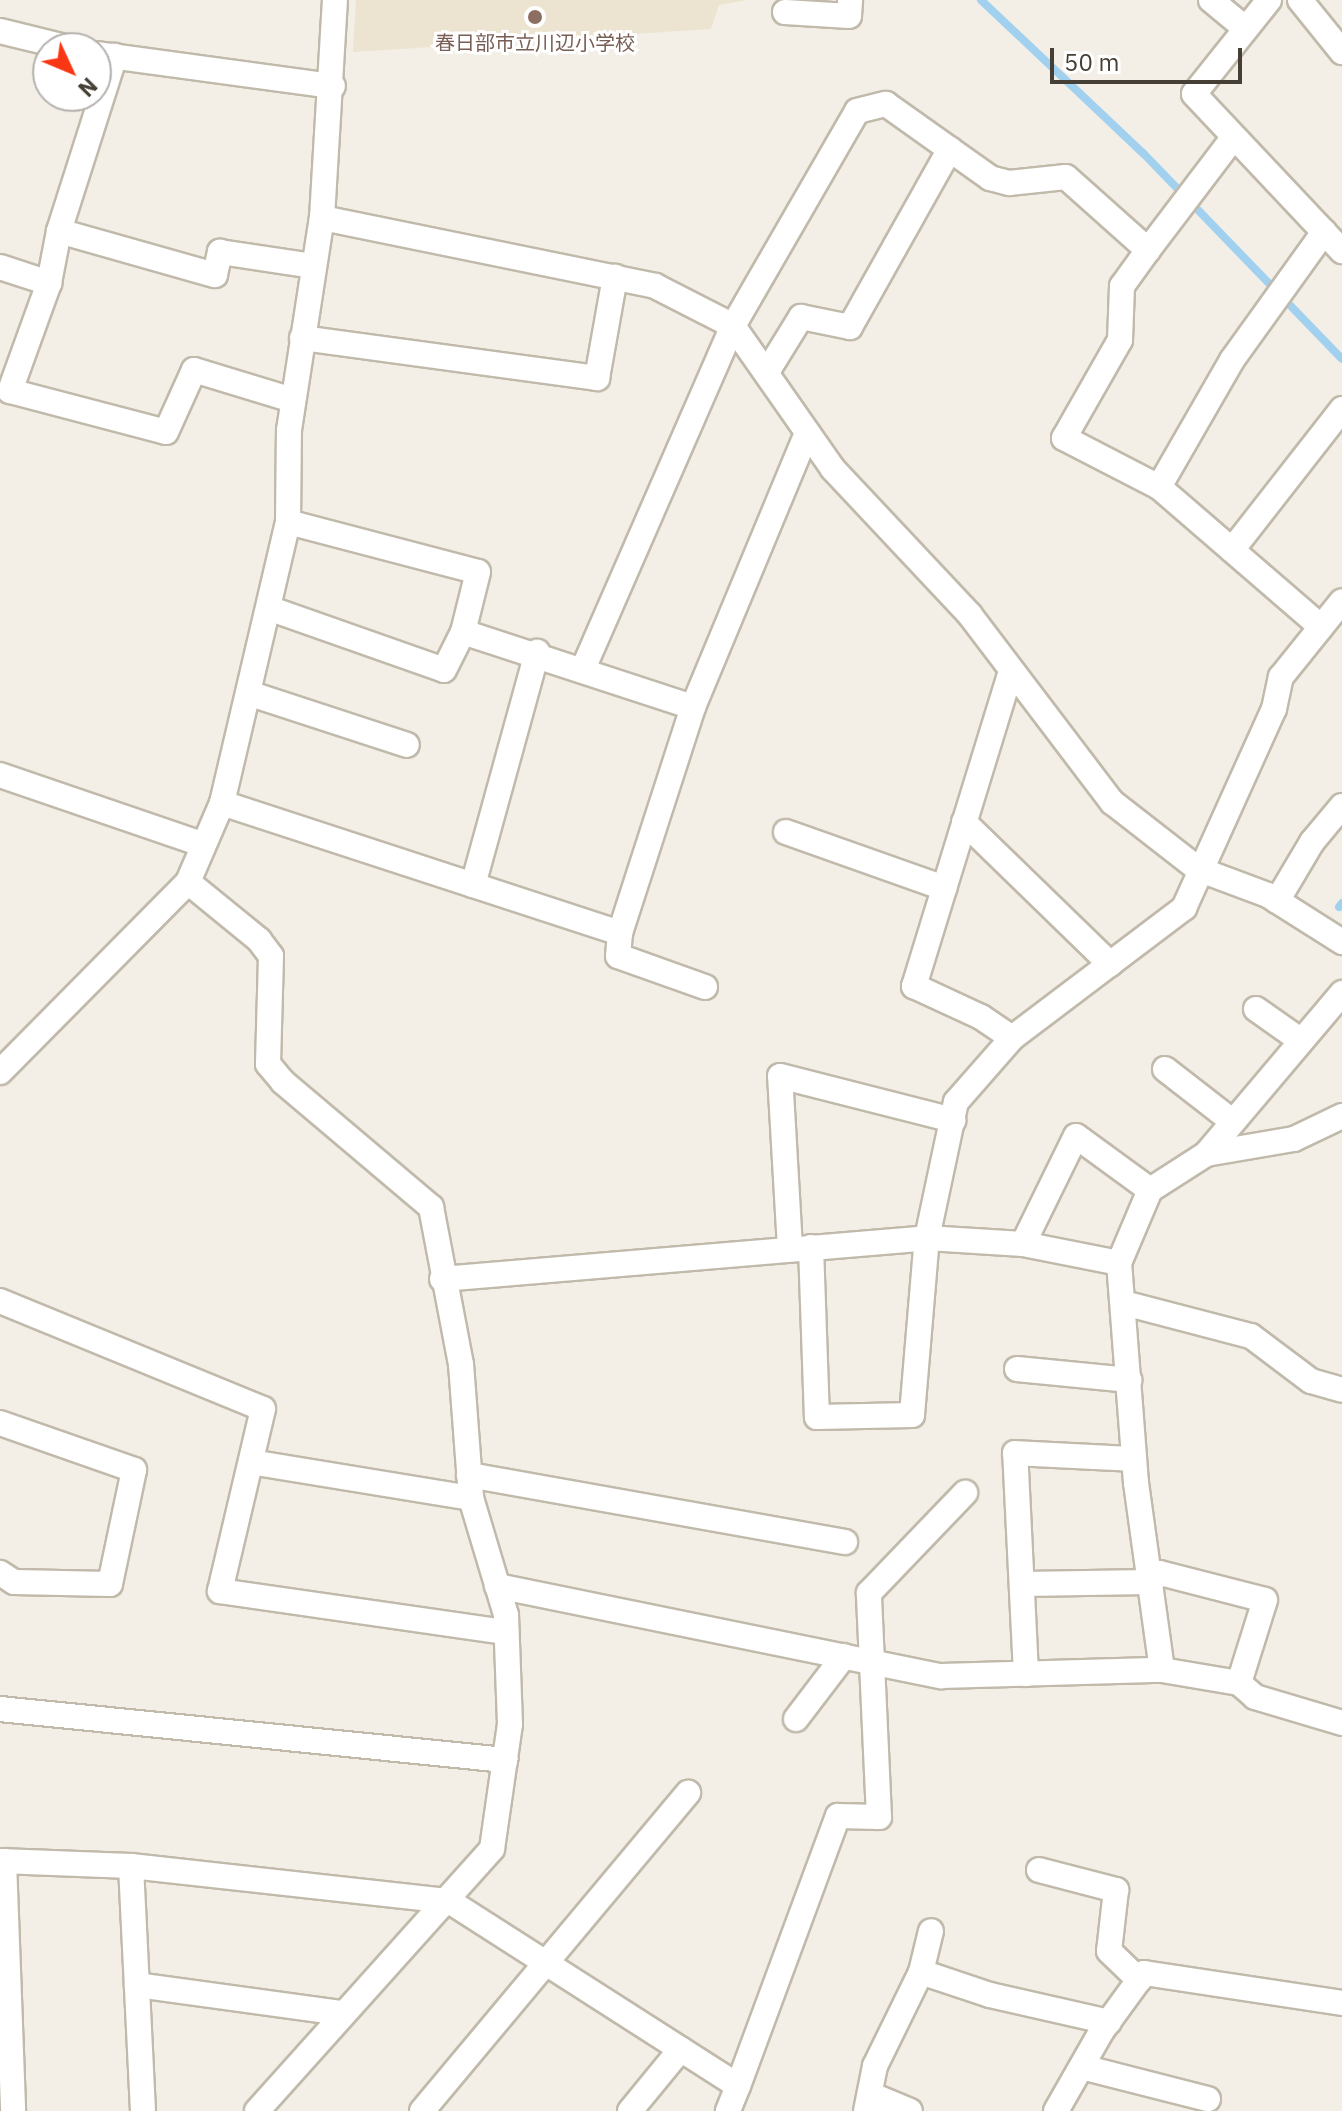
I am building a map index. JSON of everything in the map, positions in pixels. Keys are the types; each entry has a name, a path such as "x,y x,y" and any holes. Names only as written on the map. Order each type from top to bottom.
{"street":[{"path":"0,1072 188,882 201,844 222,803 271,609 288,522 293,400 322,218 333,86 335,0"},
{"path":"785,12 849,16 850,0"},
{"path":"1211,0 1246,29"},
{"path":"1269,0 1194,94 1342,251"},
{"path":"1300,0 1342,52"},
{"path":"0,31 32,39"},
{"path":"112,56 333,86"},
{"path":"583,669 733,326 857,111 886,104 990,178 1009,183 1066,177 1148,250"},
{"path":"91,112 59,231 49,283 10,391 166,432 194,370 293,400"},
{"path":"1233,138 1122,286 1120,340 1064,438 1159,487 1321,627"},
{"path":"767,372 801,317 850,327 950,149"},
{"path":"322,218 655,286 733,326 833,469 970,615 1112,802 1198,869 1277,901 1342,942"},
{"path":"59,231 215,275 220,252 314,266"},
{"path":"1159,487 1232,360 1324,232"},
{"path":"0,267 49,283"},
{"path":"302,338 597,378 615,277"},
{"path":"1232,550 1342,409"},
{"path":"705,987 618,956 620,933 693,707 807,433"},
{"path":"271,609 444,670 463,632 478,572 288,522"},
{"path":"953,1120 780,1076 817,1417 912,1415 927,1238 953,1120 956,1102 1012,1038 1184,908 1198,869 1274,709 1281,677 1342,601"},
{"path":"463,632 537,652 693,707"},
{"path":"473,885 537,652"},
{"path":"1011,671 914,986 981,1017 1012,1038"},
{"path":"248,693 407,745"},
{"path":"0,775 201,844"},
{"path":"222,803 620,933"},
{"path":"1277,901 1312,842 1342,806"},
{"path":"964,822 1110,964"},
{"path":"786,832 944,888"},
{"path":"188,882 259,940 271,956 268,1064 283,1082 413,1187 431,1207 442,1279 461,1364 470,1486 506,1632 510,1724 492,1849 449,1901 341,2013 257,2111"},
{"path":"1162,1670 1134,1459 1119,1263 1150,1190 1206,1154 1342,993"},
{"path":"1256,1009 1300,1040"},
{"path":"1165,1069 1233,1122"},
{"path":"1206,1154 1294,1139 1342,1116"},
{"path":"1023,1244 1076,1136 1150,1190"},
{"path":"442,1279 927,1238 1023,1244 1119,1263"},
{"path":"0,1301 251,1400 263,1409 220,1591 506,1632"},
{"path":"1124,1303 1251,1336 1311,1381 1342,1390"},
{"path":"1017,1369 1129,1380"},
{"path":"0,1423 134,1470 110,1584 14,1582 0,1573"},
{"path":"1026,1674 1015,1453 1134,1459"},
{"path":"251,1462 470,1486 845,1542"},
{"path":"728,2111 838,1816 879,1817 876,1663 869,1593 965,1493"},
{"path":"1022,1584 1150,1582 1160,1573 1265,1600 1239,1683"},
{"path":"497,1586 941,1676 1162,1670 1239,1683 1255,1697 1342,1723"},
{"path":"796,1719 844,1656"},
{"path":"0,1709 505,1760"},
{"path":"422,2111 688,1793"},
{"path":"13,2111 2,1861 131,1866 449,1901 738,2086"},
{"path":"131,1866 143,2111"},
{"path":"1039,1870 1116,1890 1109,1951 1139,1980"},
{"path":"910,2111 869,2103 875,2066 921,1972 931,1931"},
{"path":"921,1972 990,1995 1109,2022"},
{"path":"1056,2111 1109,2022 1144,1973 1342,2003"},
{"path":"137,1985 341,2013"},
{"path":"630,2111 681,2049"},
{"path":"1082,2067 1208,2099"}],"shaded area":[{"name":"春日部市立川辺小学校","path":"356,0 748,0 719,5 711,29 353,52"}],"waterway":[{"path":"981,0 1143,153 1342,359"},
{"path":"1339,907 1342,903"}],"place":[{"name":"春日部市立川辺小学校","path":"535,17"}]}
